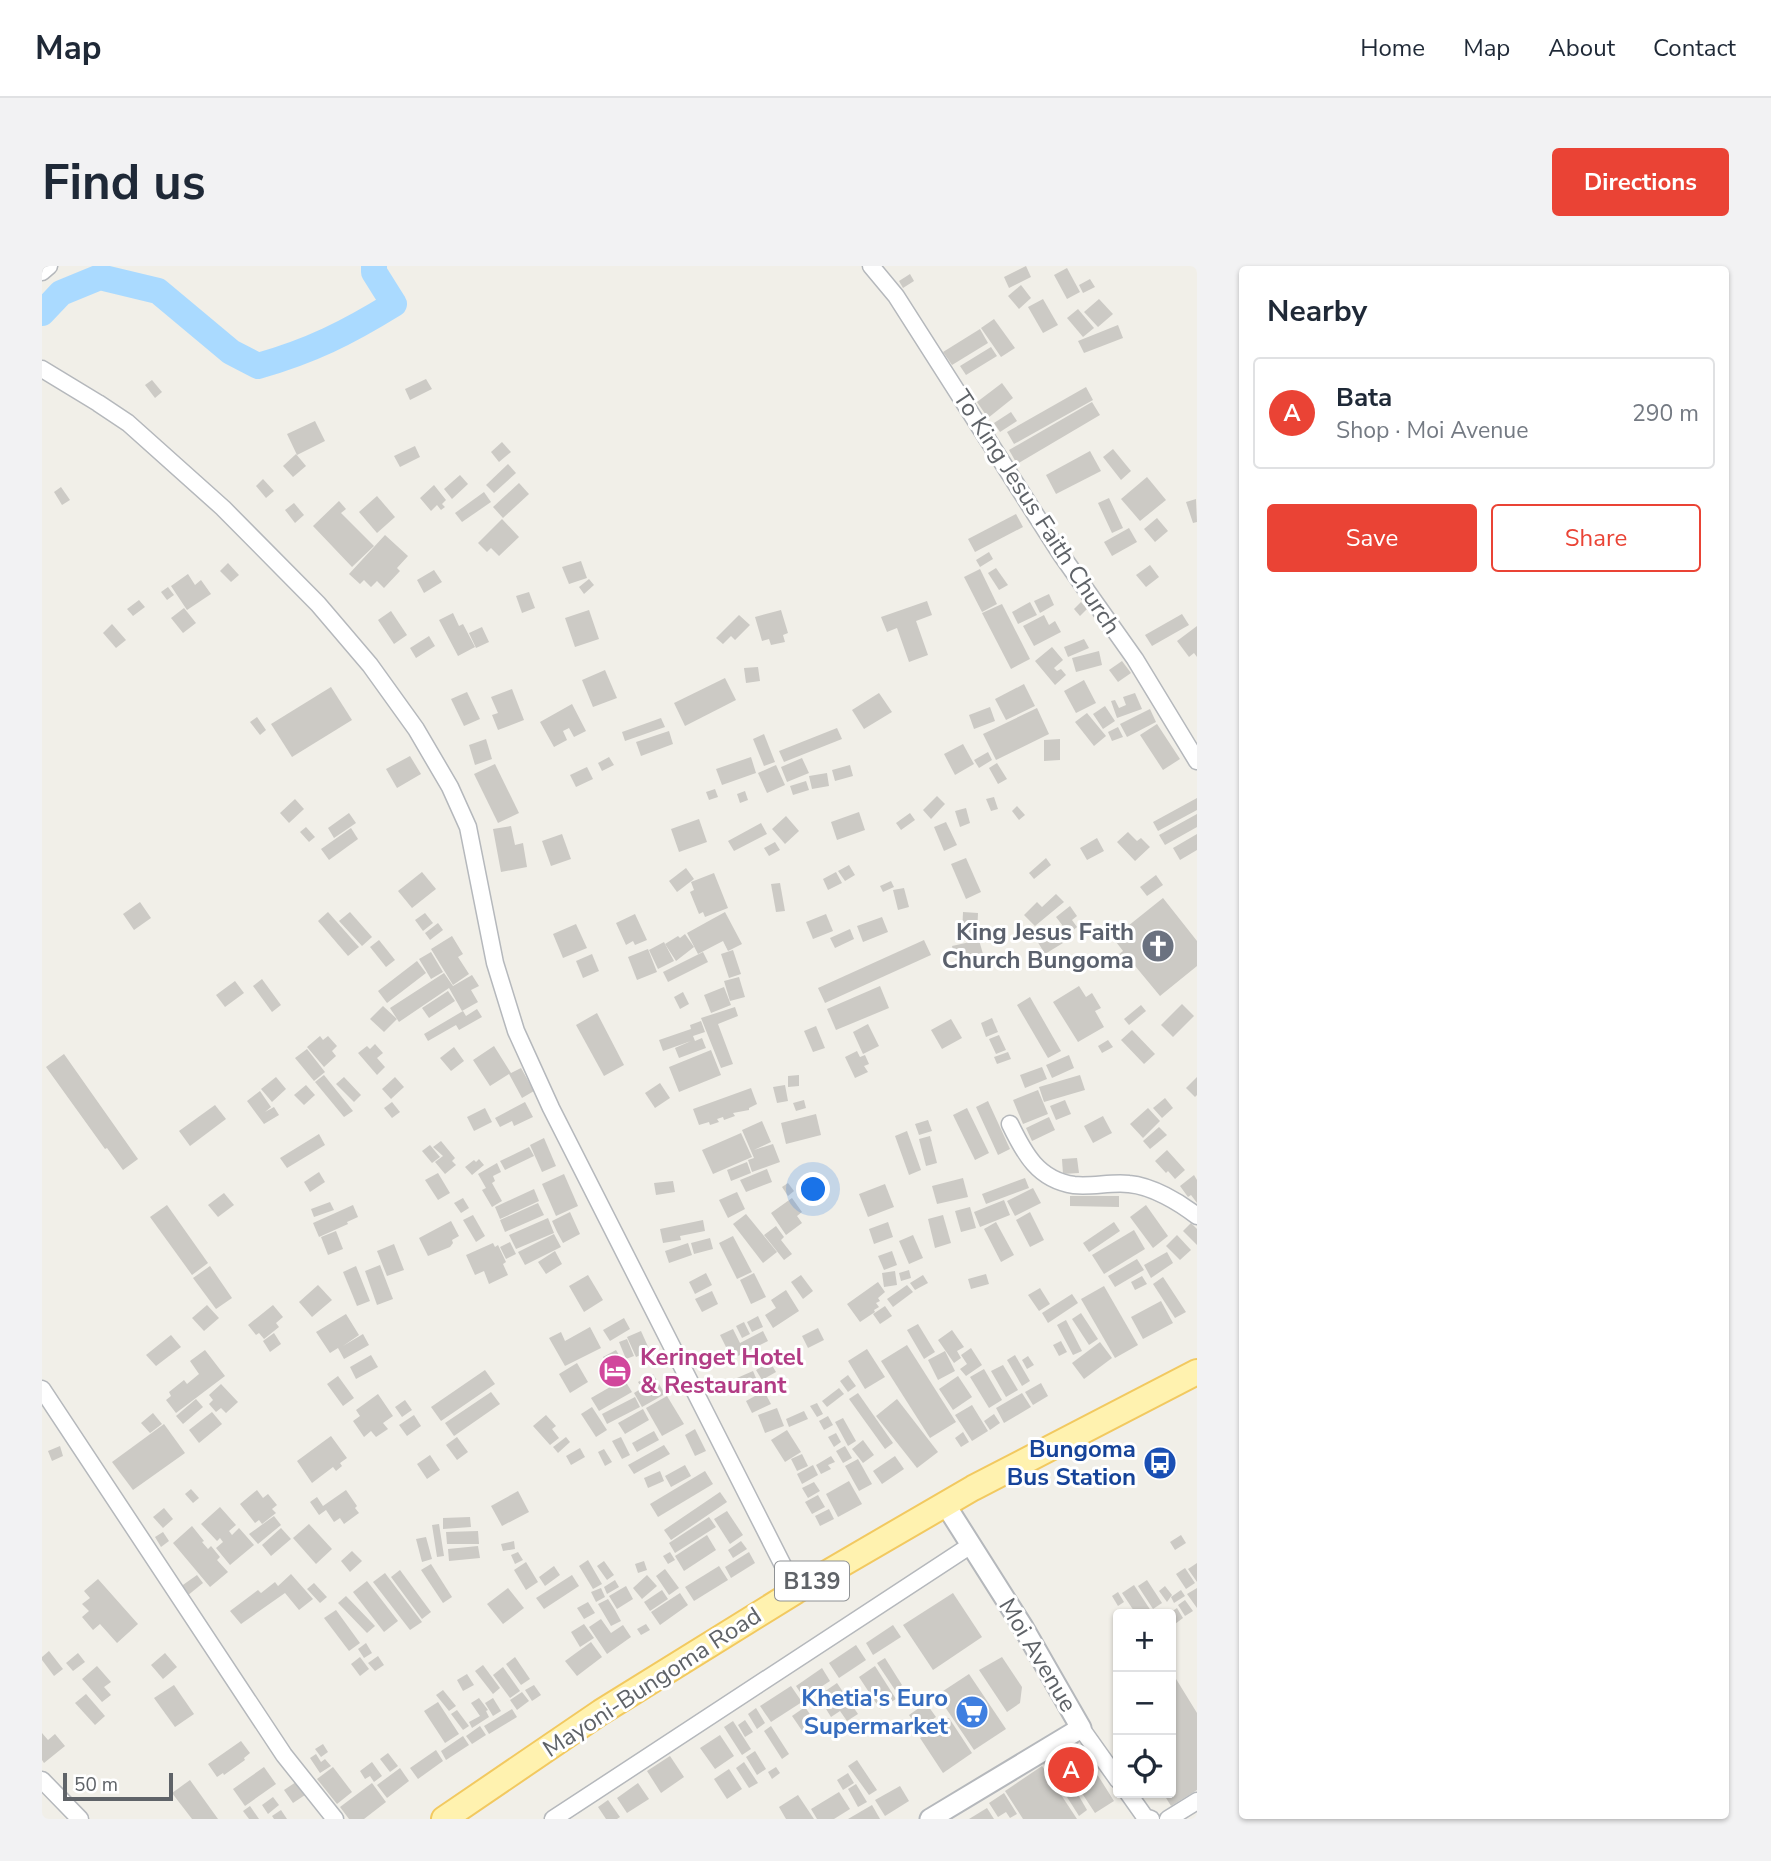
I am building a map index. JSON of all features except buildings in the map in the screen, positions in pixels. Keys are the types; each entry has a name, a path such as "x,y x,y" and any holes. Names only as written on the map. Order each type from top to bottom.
{"main road":[{"name":"Mayoni-Bungoma Road","path":"444,1819 601,1712 796,1591 945,1504 1197,1372"}],"street":[{"path":"42,272 49,266"},
{"name":"To King Jesus Faith Church","path":"871,266 895,296 1060,553 1135,659 1197,761"},
{"path":"42,369 99,402 128,424 223,508 318,604 370,665 415,729 450,787 468,827 495,963 516,1031 551,1108 796,1591"},
{"path":"1010,1124 1026,1156 1038,1169 1056,1180 1074,1185 1131,1184 1177,1200 1197,1216"},
{"path":"42,1389 284,1755 335,1819"},
{"name":"Moi Avenue","path":"930,1819 1081,1728 1023,1627 945,1504"},
{"path":"553,1819 971,1545"},
{"path":"1081,1728 1113,1773"},
{"path":"42,1780 80,1819"},
{"path":"1132,1798 1145,1817 1151,1819"},
{"path":"1168,1819 1197,1801"}],"waterway":[{"path":"42,313 61,293 100,277 158,291 231,352 258,366 328,340 394,304 374,272 374,266"}],"place":[{"name":"King Jesus Faith Church Bungoma","path":"1158,946"},
{"name":"Keringet Hotel & Restaurant","path":"615,1371"},
{"name":"Bungoma Bus Station","path":"1160,1463"},
{"name":"Khetia's Euro Supermarket","path":"972,1712"},
{"name":"Bata","path":"1071,1770"}]}
